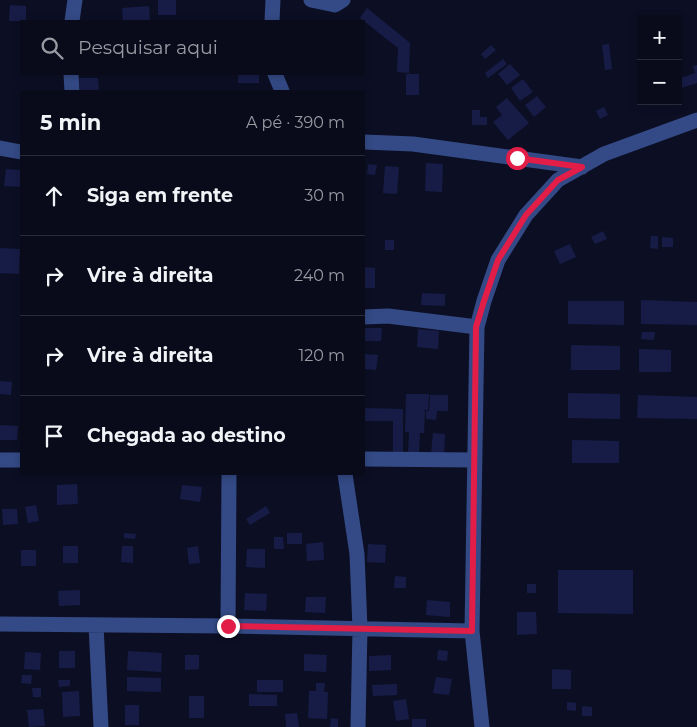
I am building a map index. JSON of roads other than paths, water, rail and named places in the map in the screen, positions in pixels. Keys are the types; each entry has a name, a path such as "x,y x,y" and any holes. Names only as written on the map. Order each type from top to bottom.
{"street":[{"path":"72,20 75,0"},
{"path":"272,20 273,0"},
{"path":"312,0 335,5 343,0"},
{"path":"71,75 72,90"},
{"path":"275,75 282,90"},
{"path":"482,727 472,631 476,327 498,260 526,215 558,180 604,154 697,120"},
{"path":"365,142 413,144 582,167"},
{"path":"0,148 20,152"},
{"path":"365,316 388,316 476,327"},
{"path":"365,458 475,460"},
{"path":"0,460 20,460"},
{"path":"228,626 229,475"},
{"path":"345,475 357,554 360,628 358,727"},
{"path":"0,624 472,631"},
{"path":"96,625 100,727"}]}
